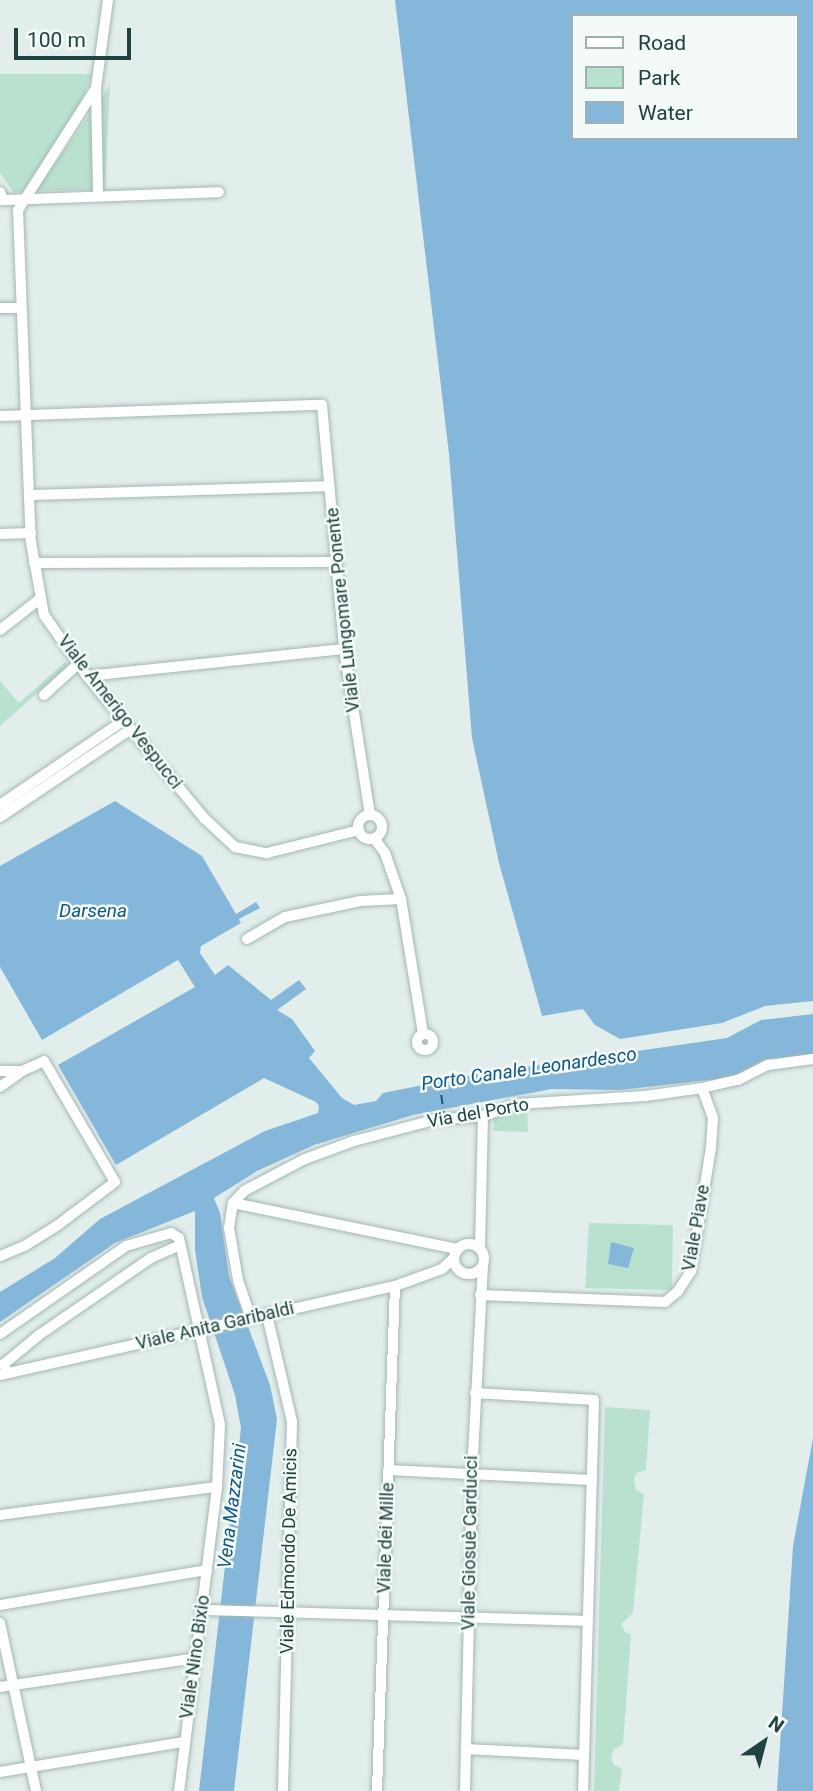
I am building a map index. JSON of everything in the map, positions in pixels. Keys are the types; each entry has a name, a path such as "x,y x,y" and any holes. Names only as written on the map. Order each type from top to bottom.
{"street":[{"path":"97,196 96,88 108,0"},
{"path":"25,200 96,88"},
{"path":"1,198 25,200 219,192"},
{"name":"Viale Amerigo Vespucci","path":"25,200 18,210 29,495 34,563 44,615 87,676 204,818 235,848 267,853 359,830"},
{"path":"0,308 21,308"},
{"name":"Viale Lungomare Ponente","path":"26,415 322,405 344,649 370,815 377,818 382,825 374,838 385,853 401,899 423,1034"},
{"path":"0,416 26,415"},
{"path":"29,495 329,486"},
{"path":"0,534 31,533"},
{"path":"34,563 337,562"},
{"path":"0,630 41,598"},
{"path":"87,676 344,649"},
{"path":"44,695 78,664"},
{"path":"0,817 16,800 127,724"},
{"path":"0,805 16,800"},
{"path":"370,815 360,820 359,830 366,838 374,838"},
{"path":"247,939 285,917 360,901 401,899"},
{"name":"Via del Porto","path":"233,1203 253,1186 325,1150 434,1119 484,1116 517,1104 645,1096 702,1088 738,1080 768,1065 813,1059"},
{"path":"0,1087 22,1071 44,1061 115,1182 58,1225 24,1246 0,1256"},
{"path":"0,1087 0,1071 22,1071"},
{"name":"Viale Piave","path":"480,1295 665,1302 678,1291 691,1271 711,1147 713,1118 702,1088"},
{"path":"463,1273 476,1273 483,1267 484,1257 480,1248 484,1116"},
{"path":"251,1320 238,1280 229,1228 233,1203 456,1254 471,1244 480,1248"},
{"path":"0,1334 126,1246 178,1240"},
{"path":"4,1373 4,1364 39,1335 178,1240"},
{"name":"Viale Nino Bixio","path":"178,1240 204,1330 220,1425 205,1610 183,1742 179,1791"},
{"path":"456,1254 463,1273 480,1295"},
{"name":"Viale Anita Garibaldi","path":"4,1373 395,1286 445,1267 456,1254"},
{"name":"Viale Giosuè Carducci","path":"465,1791 472,1475 483,1267"},
{"name":"Viale Anita Garibaldi","path":"428,1275 463,1273"},
{"name":"Viale dei Mille","path":"377,1791 395,1286"},
{"path":"61,1290 76,1309"},
{"name":"Viale Edmondo De Amicis","path":"267,1315 292,1422 283,1791"},
{"path":"26,1316 39,1335"},
{"path":"475,1393 594,1400 583,1791"},
{"path":"388,1470 592,1480"},
{"path":"0,1515 216,1487"},
{"path":"0,1605 207,1570"},
{"path":"205,1610 587,1621"},
{"path":"0,1623 36,1791"},
{"path":"0,1686 196,1658"},
{"path":"0,1772 183,1742"},
{"path":"466,1749 584,1755"}],"green space":[{"path":"0,74 92,74 80,105 23,191 14,193 0,173"},
{"path":"110,85 105,189 36,191"},
{"path":"65,662 68,666 0,726 0,681 19,703"},
{"path":"527,1107 528,1132 493,1131 494,1120 503,1113"},
{"path":"589,1223 673,1225 672,1290 585,1288"},
{"path":"605,1407 650,1410 646,1470 637,1473 634,1478 636,1490 644,1494 633,1613 621,1624 625,1632 631,1635 623,1744 614,1749 611,1757 614,1765 622,1769 619,1791 594,1791"}],"water":[{"path":"395,0 813,0 813,1001 765,1006 722,1023 620,1039 595,1025 583,1009 542,1016 499,863 472,738 449,454"},
{"path":"115,801 202,856 236,914 256,902 260,908 239,919 241,923 201,946 200,953 215,975 228,965 271,1000 299,980 306,989 277,1010 292,1019 315,1051 309,1058 342,1098 354,1105 376,1101 383,1093 478,1074 727,1038 761,1020 813,1014 813,1054 736,1077 620,1090 552,1089 413,1115 314,1145 257,1171 214,1198 220,1213 229,1276 270,1385 277,1419 234,1791 199,1791 241,1428 235,1395 202,1297 195,1250 195,1211 115,1243 0,1322 0,1292 55,1258 100,1219 265,1131 318,1113 319,1106 316,1102 264,1078 116,1165 58,1065 195,987 178,960 42,1040 0,967 0,866"},
{"path":"611,1242 634,1248 628,1268 608,1264"},
{"path":"813,1438 813,1791 777,1791 793,1546"}],"ferry route":[{"path":"439,1079 444,1116"}],"water label":[{"name":"Darsena","path":"93,911"},
{"name":"Porto Canale Leonardesco","path":"529,1069"},
{"name":"Vena Mazzarini","path":"232,1506"}]}
